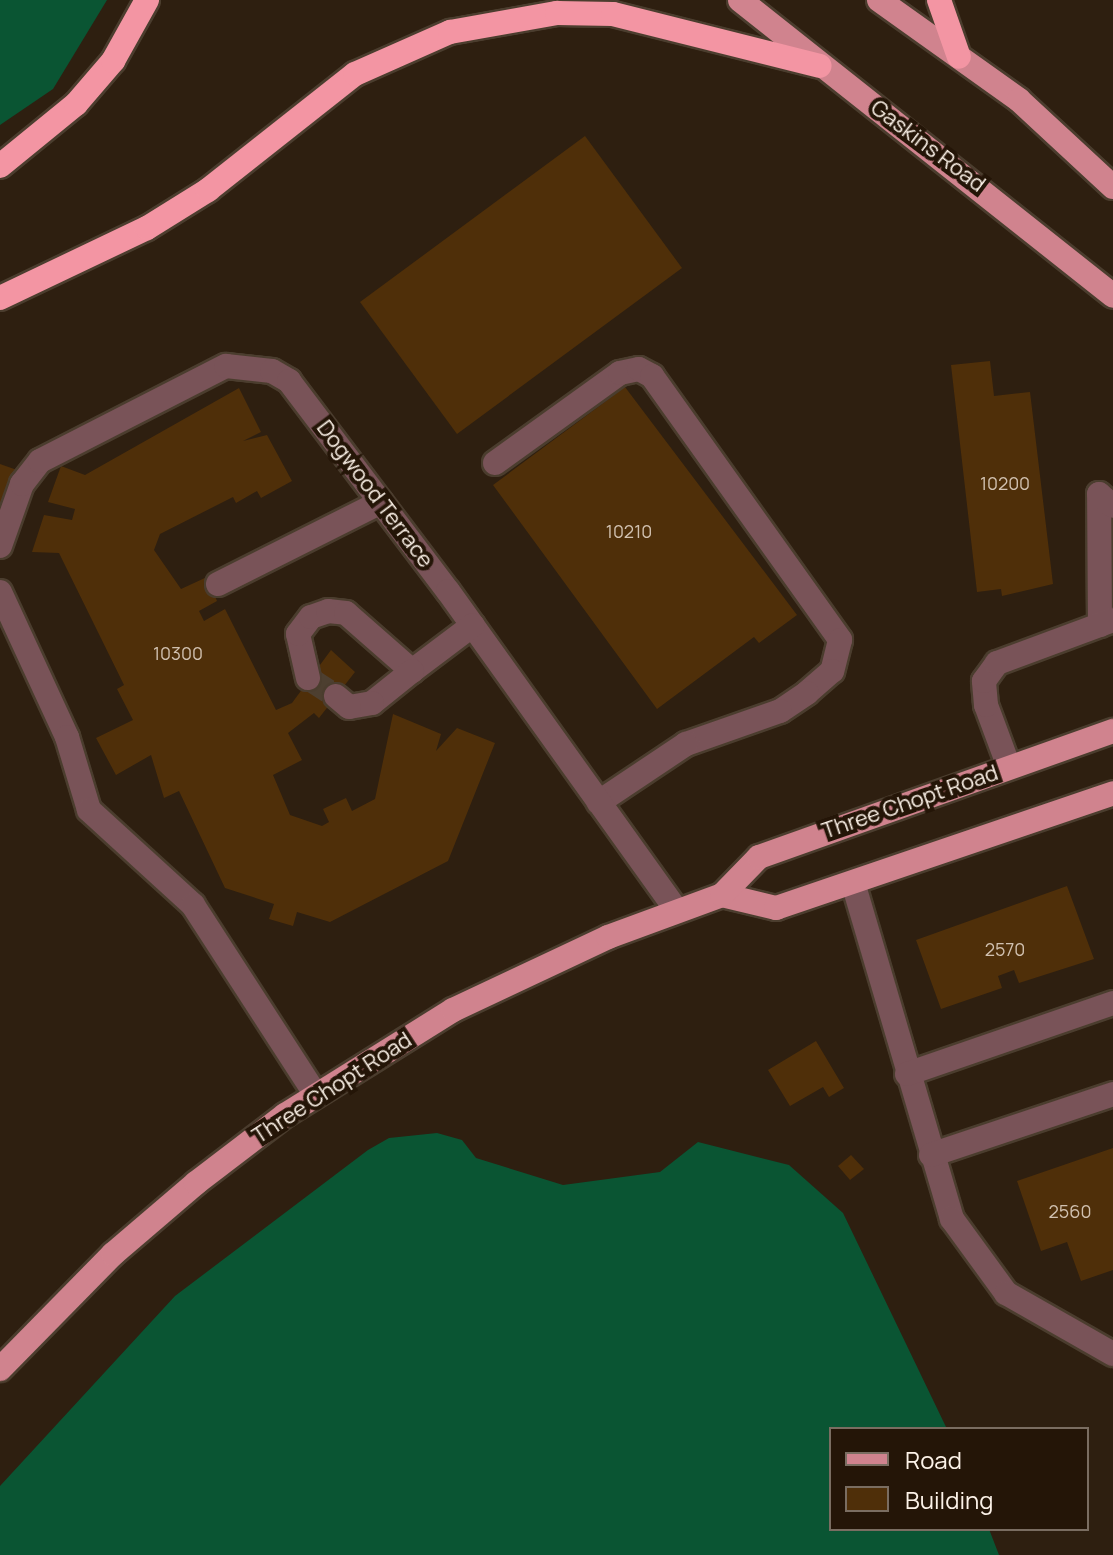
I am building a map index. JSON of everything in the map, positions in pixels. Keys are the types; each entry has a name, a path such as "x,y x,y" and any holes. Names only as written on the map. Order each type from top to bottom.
{"highway":[{"path":"0,166 76,104 113,61 147,0"},
{"path":"939,0 959,57"},
{"path":"0,298 147,228 208,190 355,74 450,32 557,13 613,14 820,66"}],"main road":[{"name":"Gaskins Road","path":"740,0 1113,296"},
{"path":"879,0 959,57 1113,187"},
{"name":"Three Chopt Road","path":"0,1369 113,1254 316,1095 453,1010 676,910 722,895 759,857 1113,731"},
{"path":"722,895 776,908 854,886 1113,793"}],"street":[{"name":"Dogwood Terrace","path":"0,546 22,484 40,461 226,366 248,364 289,381 473,625 676,910"},
{"path":"495,463 620,373 639,369 652,376 840,640 832,671 807,693 780,711 686,744 599,802"},
{"path":"1009,767 984,681 997,663 1107,622 1099,494 1113,506"},
{"path":"218,584 381,502"},
{"path":"0,592 67,737 89,810 193,905 316,1095"},
{"path":"308,678 298,634 311,617 328,611 346,613 412,671"},
{"path":"336,696 349,707 372,703 473,625"},
{"path":"854,886 952,1219 1006,1293 1113,1354"},
{"path":"907,1074 1113,1003"},
{"path":"931,1155 1113,1094"}],"green space":[{"path":"0,0 107,0 53,89 0,125"},
{"path":"437,1133 462,1140 476,1158 563,1185 660,1172 698,1142 789,1165 843,1213 946,1427 829,1427 829,1531 990,1531 999,1555 0,1555 0,1486 175,1296 368,1150 389,1138"}],"building":[{"path":"585,136 682,268 457,434 360,302"},
{"path":"990,361 994,396 1030,392 1053,584 1002,596 1001,589 977,592 951,365"},
{"path":"625,387 797,615 759,643 754,637 657,709 493,485"},
{"path":"239,388 261,432 243,441 267,435 292,481 261,498 257,491 236,503 233,497 160,534 154,550 181,589 207,577 217,601 199,611 204,621 225,609 276,710 292,703 331,650 355,672 319,718 314,713 288,733 302,760 273,775 290,815 322,826 329,822 323,809 346,798 352,811 375,799 393,714 441,734 436,751 457,728 495,743 448,861 330,922 297,912 293,926 269,919 274,904 225,888 179,791 164,798 151,755 116,775 96,738 133,720 117,689 124,685 59,553 32,552 44,515 72,520 75,509 48,502 61,466 85,475"},
{"path":"0,464 17,470 1,518 0,518"},
{"path":"1067,886 1094,959 1019,983 1014,970 998,976 1002,988 941,1009 916,940"},
{"path":"816,1041 844,1088 829,1097 823,1087 790,1106 768,1070"},
{"path":"1113,1148 1113,1270 1081,1281 1067,1242 1041,1251 1017,1181"},
{"path":"851,1155 864,1169 850,1180 838,1166"}],"tunnel":[{"path":"308,678 336,696"}]}
